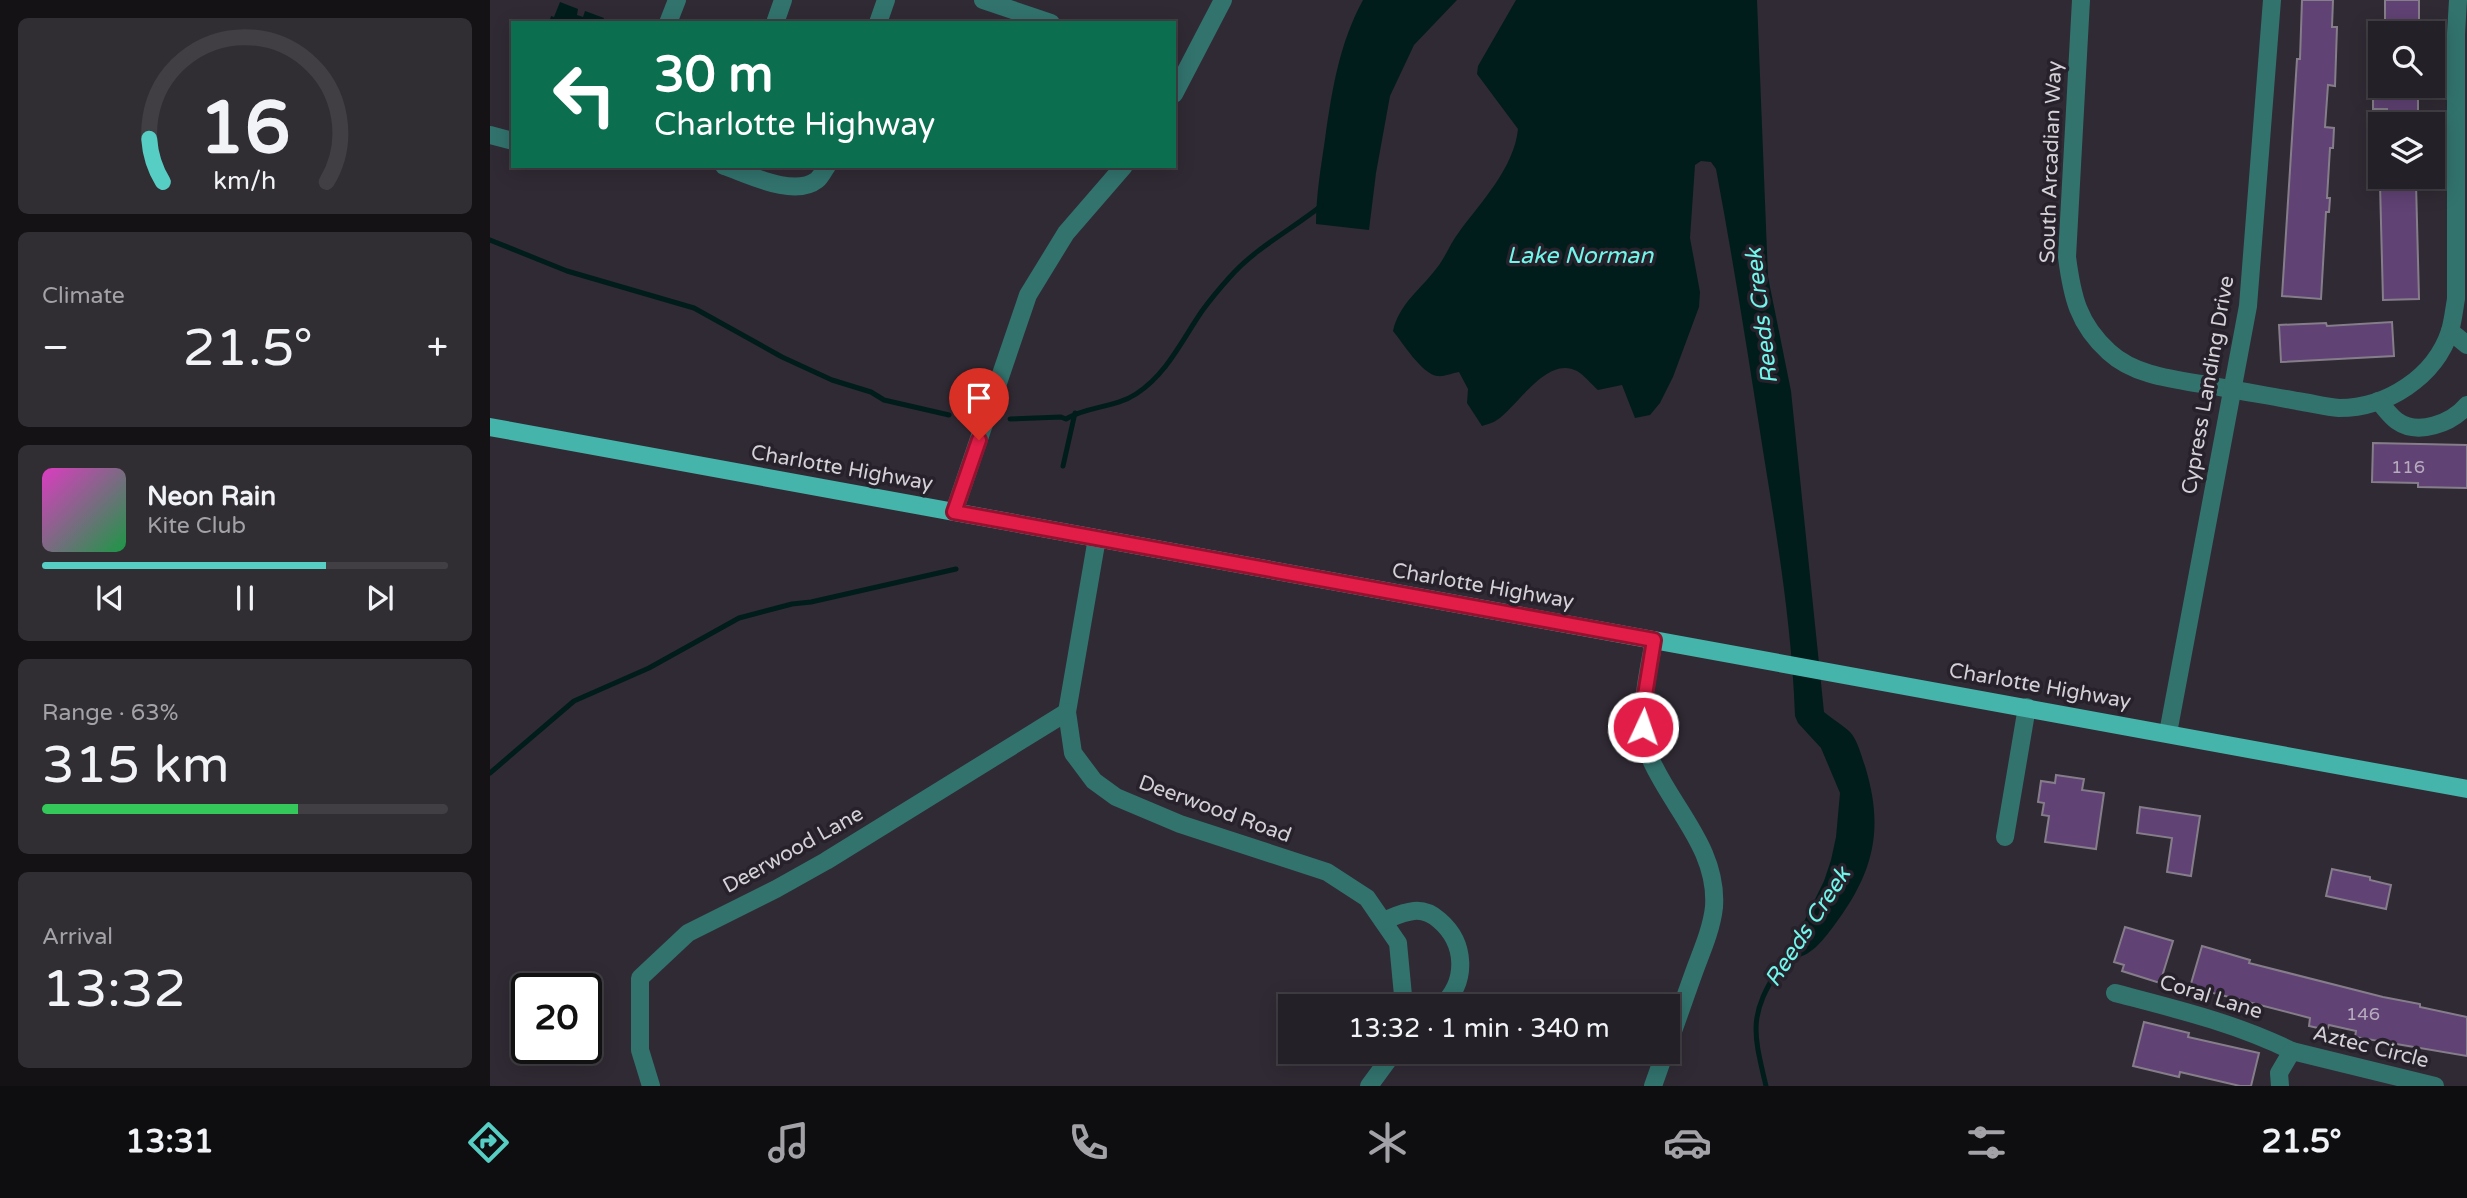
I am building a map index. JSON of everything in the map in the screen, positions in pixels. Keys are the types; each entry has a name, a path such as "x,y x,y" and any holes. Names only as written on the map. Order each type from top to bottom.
{"main road":[{"name":"Charlotte Highway","path":"490,428 2467,789"}],"street":[{"path":"669,21 677,0"},
{"path":"776,21 783,0"},
{"path":"879,21 886,0"},
{"path":"1176,89 1223,0"},
{"name":"South Arcadian Way","path":"2081,0 2067,257 2077,310 2091,333 2110,353 2138,371 2338,408 2368,405 2393,395 2416,380 2438,356 2450,331 2456,299 2458,0"},
{"name":"Cypress Landing Drive","path":"2168,733 2248,306 2272,0"},
{"path":"990,1 1045,21"},
{"path":"490,135 511,140"},
{"path":"730,168 777,185 801,187 817,180 826,168"},
{"path":"954,512 1028,295 1066,233 1122,168"},
{"path":"2450,331 2467,345"},
{"path":"2378,401 2396,421 2414,428 2448,421 2467,405"},
{"name":"Deerwood Road","path":"1097,538 1068,712 1073,753 1094,781 1116,797 1180,824 1327,872 1367,898 1398,943 1403,994"},
{"path":"1654,640 1644,701 1643,727 1652,760 1699,839 1710,872 1714,907 1706,940 1680,1012"},
{"path":"2005,837 2027,707"},
{"name":"Deerwood Lane","path":"651,1086 640,1050 640,978 688,933 826,861 1068,712"},
{"path":"1383,921 1398,914 1422,911 1434,916 1455,938 1461,964 1459,979 1451,994"},
{"name":"Coral Lane","path":"2115,993 2206,1016 2292,1051"},
{"name":"Aztec Circle","path":"2280,1086 2279,1073 2292,1051 2435,1086"},
{"path":"1369,1086 1385,1064"},
{"path":"1653,1086 1661,1064"}],"water":[{"path":"1363,0 1457,0 1414,45 1390,96 1369,230 1316,224 1319,181 1334,85 1342,50"},
{"name":"Lake Norman","path":"1516,0 1757,0 1768,277 1791,391 1824,712 1847,729 1855,740 1865,766 1874,811 1872,851 1858,889 1825,937 1810,952 1799,957 1792,958 1790,950 1824,881 1831,860 1840,793 1821,748 1795,716 1788,618 1779,554 1716,169 1711,162 1701,161 1695,165 1690,238 1700,292 1699,307 1673,377 1660,403 1650,415 1635,418 1622,385 1598,390 1580,373 1566,368 1544,376 1497,420 1482,426 1467,403 1468,389 1459,372 1440,376 1431,374 1419,364 1393,331 1405,305 1439,265 1495,184 1510,157 1518,129 1477,74 1478,66"},
{"path":"560,2 578,9 577,15 583,17 585,11 604,18 603,21 550,21 551,16 554,17"}],"building":[{"path":"2302,0 2333,0 2332,27 2337,27 2335,86 2328,85 2325,127 2334,128 2333,148 2330,148 2327,198 2330,198 2329,212 2326,212 2321,299 2282,296"},
{"path":"2385,0 2419,0 2419,21 2385,21"},
{"path":"2373,98 2418,98 2418,112 2373,109"},
{"path":"2380,189 2416,189 2419,299 2383,300"},
{"path":"2392,322 2394,356 2281,362 2279,325 2326,323 2327,326"},
{"path":"2373,443 2467,445 2467,488 2372,482"},
{"path":"2056,775 2084,779 2082,790 2104,793 2096,849 2045,842 2049,816 2042,815 2044,803 2038,802 2041,781 2055,783"},
{"path":"2140,807 2200,816 2191,876 2167,872 2172,838 2137,833"},
{"path":"2332,869 2370,877 2370,880 2391,885 2386,909 2326,896"},
{"path":"2125,927 2173,941 2160,983 2122,971 2124,965 2114,962"},
{"path":"2202,946 2250,960 2249,963 2467,1017 2467,1056 2355,1037 2356,1031 2329,1025 2327,1030 2309,1026 2310,1018 2190,987"},
{"path":"2144,1022 2189,1033 2188,1037 2259,1053 2251,1086 2240,1086 2180,1072 2179,1077 2133,1066"}],"waterway":[{"path":"1010,419 1066,419 1136,394 1157,377 1205,307 1239,267 1321,206"},
{"path":"490,240 567,271 694,308 782,357 832,380 871,392 884,400 949,415"},
{"path":"1063,466 1075,413"},
{"path":"490,773 574,701 649,668 739,618 956,569"},
{"name":"Reeds Creek","path":"1766,1086 1756,1037 1758,1011 1770,982 1795,948"}],"route":[{"path":"979,440 954,512 1654,640 1644,701 1643,727"}]}
